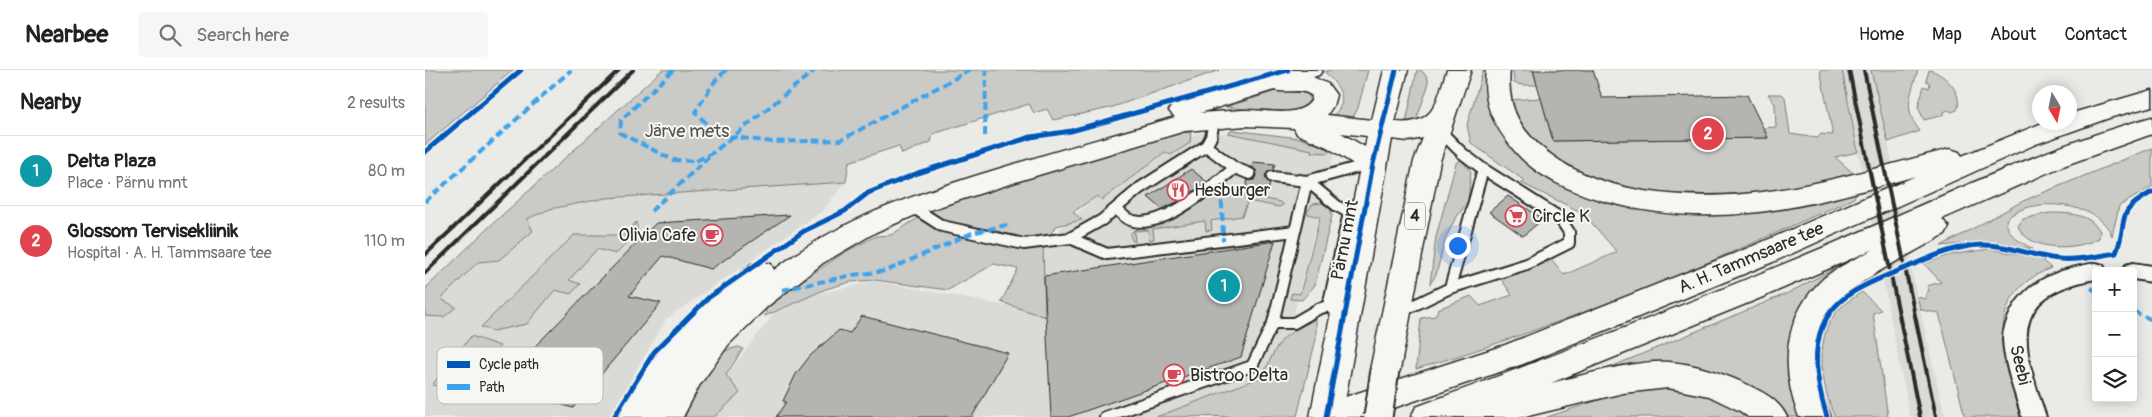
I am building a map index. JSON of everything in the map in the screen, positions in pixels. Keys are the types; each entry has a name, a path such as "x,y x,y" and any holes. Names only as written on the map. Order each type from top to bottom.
{"main road":[{"path":"635,417 657,378 687,338 718,307 761,272 839,223 889,199 961,173 1261,87 1311,70"},
{"name":"Pärnu mnt","path":"1334,407 1336,312 1356,217 1373,164 1396,70"},
{"path":"666,417 688,377 718,334 758,298 813,255 866,225 911,206 1110,144 1185,123 1214,120 1286,119 1408,132 1427,129 1442,116 1443,81 1437,70"},
{"name":"4","path":"1378,417 1395,314 1427,161 1459,70"},
{"path":"1497,70 1497,97 1504,117 1515,137 1539,161 1570,178 1603,190 1641,200 1690,207 1735,206 1773,202 2027,138"},
{"path":"1261,87 1303,82 1317,86 1321,90 1324,100 1317,111 1307,116 1286,119"},
{"name":"A. H. Tammsaare tee","path":"1334,407 1512,355 1763,254 2027,138 2101,112 2152,98"},
{"path":"1286,119 1330,138 1373,164"},
{"name":"A. H. Tammsaare tee","path":"1427,417 1753,289 2053,160 2152,125"},
{"path":"1815,417 1806,398 1799,363 1803,335 1813,310 1833,286 2053,160"},
{"path":"1465,417 1623,380 1668,375 1714,384 1751,401 1771,417"}],"street":[{"name":"Seebi","path":"2034,417 2019,367 2013,336 2022,308 2042,288 2071,275 2092,272"},
{"path":"2137,272 2152,274"}],"lane":[{"path":"1395,314 1420,305 1450,288 1511,269 1555,252 1569,243 1569,232 1559,217 1483,169 1462,153 1442,116"},
{"path":"911,206 942,226 1024,244 1071,238 1102,220 1140,188 1206,146 1211,137 1214,120"},
{"path":"1206,146 1235,168 1250,174"},
{"path":"1272,177 1307,181 1337,171 1373,164"},
{"path":"1116,209 1122,217 1130,221 1146,223 1164,218 1235,168"},
{"path":"1450,288 1483,169"},
{"path":"1307,181 1323,196 1356,217"},
{"path":"1105,417 1252,366 1273,323 1307,181"},
{"path":"1071,238 1107,254 1295,231"},
{"path":"1273,323 1294,323 1318,309 1336,312"}],"shaded area":[{"path":"1842,70 1871,70 1888,142 1917,297 1945,417 1910,417"},
{"path":"1198,133 1233,133 1334,153 1276,387 1187,417 702,417 714,392 775,312 809,296 875,281 1007,306 1043,245 1097,196"},
{"path":"846,182 821,212 666,319 609,417 425,417 425,315 478,262 499,260 532,231 527,219 550,209 606,198"}],"green space":[{"path":"425,70 513,70 425,145"},
{"name":"Järve mets","path":"662,70 1220,70 1110,108 1053,120 1047,109 1034,113 1029,104 933,134 931,142 902,154 899,146 849,162 846,182 606,198 550,209 527,219 533,231 499,260 478,262 441,299 456,307 444,317 425,316 425,289 488,228"},
{"path":"1330,70 1368,70 1358,108 1351,121 1329,119 1336,113 1342,101 1339,89 1325,72"},
{"path":"1417,70 1421,70 1428,78 1428,86 1415,124 1405,127"},
{"path":"1483,70 1490,70 1549,175 1751,213 1783,208 1849,190 1857,190 1854,198 1638,291 1528,332 1416,369 1421,318 1435,316 1438,309 1471,296 1480,306 1512,295 1501,279 1552,260 1564,275 1617,252 1583,213 1521,183 1525,181 1471,143 1467,125"},
{"path":"1513,70 1533,70 1537,85 1514,83"},
{"path":"1820,70 1842,70 1858,152 1835,157 1853,173 1758,197 1646,195 1582,176 1531,143 1508,100 1541,98 1553,141 1768,138 1764,128 1776,127 1775,104 1768,94 1782,94 1785,97 1790,134 1818,138 1821,134 1833,135"},
{"path":"1871,70 1918,70 1911,94 1910,109 1914,123 1920,131 1888,142"},
{"path":"1929,70 1946,79 1958,97 1958,104 1957,110 1952,112 1948,110 1942,113 1944,115 1924,120 1918,107 1924,86 1929,88 1930,83 1926,81"},
{"path":"1296,89 1309,93 1309,104 1303,109 1282,113 1226,107 1276,91"},
{"path":"1232,130 1299,138 1334,150 1326,153 1311,152 1312,150 1228,133"},
{"path":"1183,132 1191,133 1190,143 1171,155 1165,152 1102,200 1097,196 1073,212 1082,220 1056,226 1043,245 1045,317 1001,302 1018,269 994,264 948,290 875,280 850,282 826,289 765,316 766,309 794,286 847,251 876,236 891,235 932,209 1047,171"},
{"path":"2152,148 2152,187 2119,206 2112,236 2105,224 2094,216 2079,209 2046,205 2030,207 2016,212 2006,220 2012,234 2019,241 2033,249 1981,242 1941,246 2023,201"},
{"path":"1461,160 1471,171 1468,201 1454,221 1445,240 1436,275 1430,284 1436,237 1456,163"},
{"path":"1214,189 1280,202 1283,205 1279,207 1248,201 1242,216 1211,221 1212,230 1206,231 1205,221 1153,229 1154,239 1149,240 1148,230 1134,231 1135,242 1132,240 1130,234 1134,230 1163,221"},
{"path":"1321,203 1330,207 1332,215 1315,285 1302,300 1290,299 1292,293 1300,294 1320,217 1308,214 1307,212 1313,204"},
{"path":"2049,213 2071,214 2084,217 2100,231 2099,238 2079,245 2055,247 2032,241 2024,235 2018,226 2023,219"},
{"path":"636,222 638,232 616,254 597,249 569,280 580,284 571,294 555,290 527,324 493,331 481,327 574,235 625,235"},
{"path":"1989,249 2039,258 2051,268 2028,280 2014,296 2006,313 2003,332 2004,352 2020,417 1965,417 1939,313 1921,310 1917,297 1926,299 1926,293 1929,291 1927,286 1941,282 1924,264 1950,255"},
{"path":"1858,256 1858,262 1801,310 1788,340 1789,370 1802,417 1785,417 1749,390 1575,382 1788,293"},
{"path":"1862,292 1881,310 1873,313 1888,417 1835,417 1830,406 1822,366 1824,338 1828,326 1837,311"},
{"path":"1316,319 1316,339 1297,416 1156,417 1259,378 1283,339 1291,332"},
{"path":"471,336 500,346 499,347 462,347"},
{"path":"739,347 743,349 726,375 740,393 714,417 685,417 696,392 713,364 724,352"},
{"path":"437,379 437,386 432,385"},
{"path":"1653,386 1697,390 1754,417 1547,417 1627,391"}],"building":[{"path":"1533,70 1593,70 1602,98 1747,95 1768,138 1553,141"},
{"path":"1253,162 1275,164 1273,170 1269,171 1265,176 1270,183 1268,192 1245,190 1248,180 1254,180 1257,176 1256,170 1252,167"},
{"name":"Hesburger","path":"1191,169 1207,182 1181,200 1162,209 1148,197"},
{"name":"Circle K","path":"1508,196 1543,219 1523,236 1489,212"},
{"path":"790,215 711,269 663,256 629,296 661,303 603,372 603,347 534,347 656,223"},
{"path":"1275,241 1241,357 1068,417 1051,417 1044,276"},
{"path":"862,316 1008,353 972,417 776,417 786,402 783,401 796,374 810,356 839,330 850,333"},
{"path":"560,404 576,404 573,408"}],"railway":[{"path":"425,255 619,70"},
{"path":"425,273 633,70"},
{"path":"1849,70 1920,417"},
{"path":"1864,70 1936,417"}],"marked path":[{"path":"425,202 571,70"},
{"path":"673,70 621,120 620,133 673,160 696,161 714,152 815,70"},
{"path":"726,70 715,81 695,112 718,135 772,142 841,140 970,70"},
{"path":"985,136 984,99 986,70"},
{"path":"651,211 709,157"},
{"path":"1217,190 1222,204 1223,241"},
{"path":"782,290 853,275 886,271 972,233 1011,224"},
{"path":"2135,312 2152,320"}],"cycle path":[{"path":"425,152 521,70"},
{"path":"614,417 654,352 708,298 804,231 845,211 868,193 918,173 1031,137 1071,131 1288,70"},
{"path":"1326,417 1373,164 1396,70"},
{"path":"1827,417 1819,389 1816,360 1817,345 1820,331 1826,318 1835,306 1848,295 1928,258 1970,246 1999,246 2043,257 2060,259 2084,258 2116,253 2122,232 2124,213 2138,200 2152,192"}],"place":[{"name":"Glossom Tervisekliinik","path":"1708,134"},
{"name":"Hesburger","path":"1178,190"},
{"name":"Circle K","path":"1516,216"},
{"name":"Olivia Cafe","path":"712,235"},
{"name":"Delta Plaza","path":"1224,286"},
{"name":"Bistroo Delta","path":"1174,375"}]}
